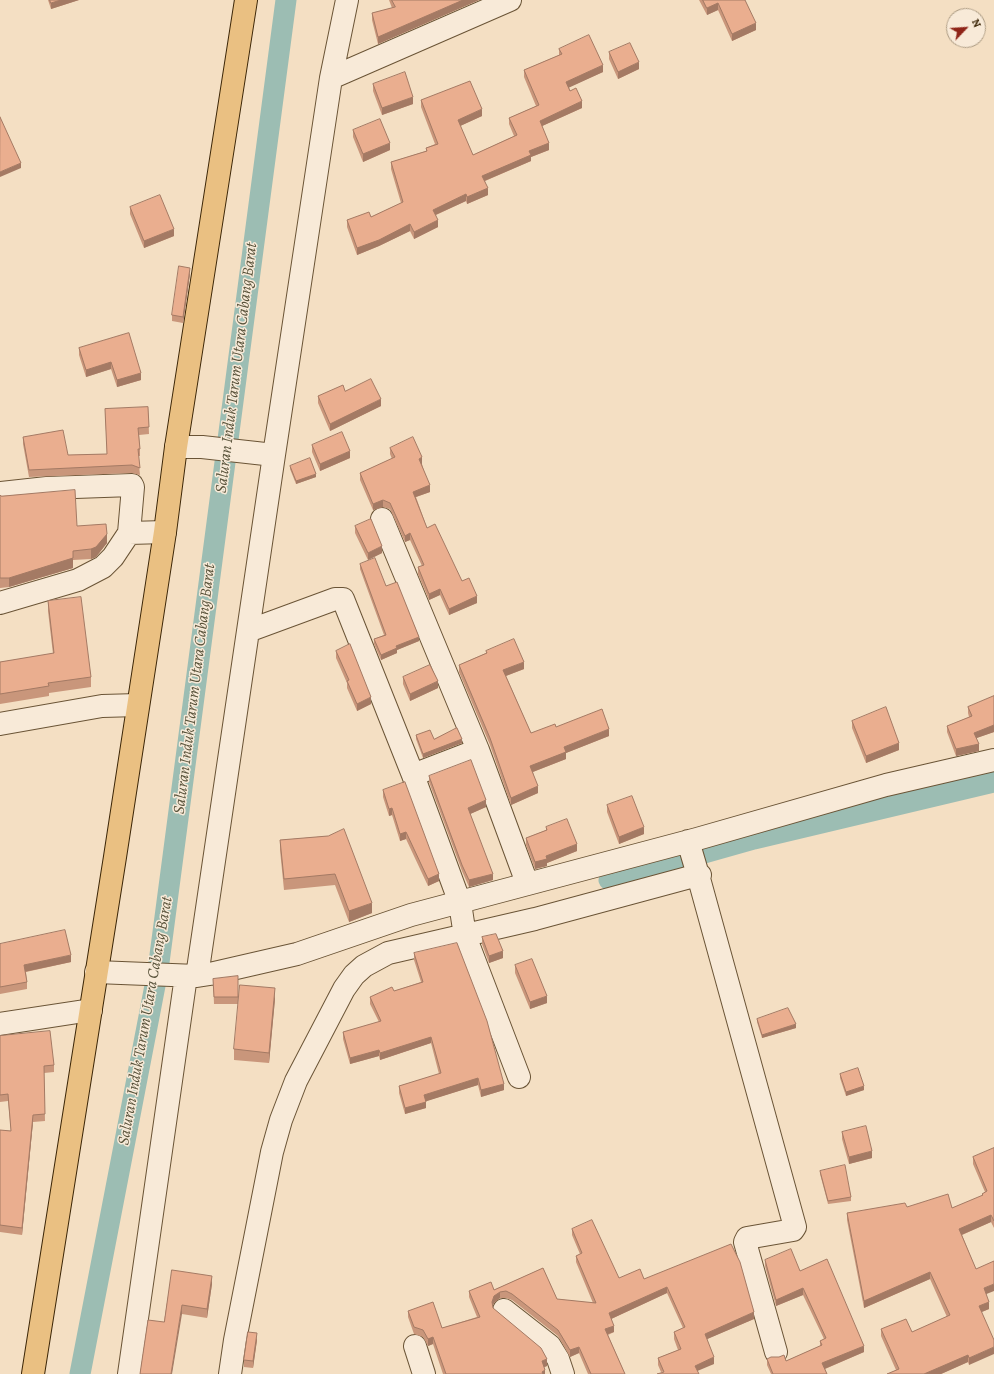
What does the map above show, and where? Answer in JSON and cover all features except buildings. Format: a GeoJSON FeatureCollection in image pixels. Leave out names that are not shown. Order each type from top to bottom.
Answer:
{"type":"FeatureCollection","features":[{"type":"Feature","properties":{"kind":"main road"},"geometry":{"type":"LineString","coordinates":[[33,1374],[91,1010],[107,972],[132,705],[176,447],[246,0]]}},
{"type":"Feature","properties":{"kind":"street"},"geometry":{"type":"LineString","coordinates":[[129,1374],[248,631],[267,454],[331,78],[347,0]]}},
{"type":"Feature","properties":{"kind":"street"},"geometry":{"type":"LineString","coordinates":[[331,78],[510,0]]}},
{"type":"Feature","properties":{"kind":"street"},"geometry":{"type":"LineString","coordinates":[[176,447],[202,447],[267,454]]}},
{"type":"Feature","properties":{"kind":"street"},"geometry":{"type":"LineString","coordinates":[[0,493],[47,488],[132,485],[133,488],[131,532],[108,562],[96,572],[52,589],[0,603]]}},
{"type":"Feature","properties":{"kind":"street"},"geometry":{"type":"LineString","coordinates":[[382,519],[478,750],[527,884]]}},
{"type":"Feature","properties":{"kind":"street"},"geometry":{"type":"LineString","coordinates":[[131,532],[161,532]]}},
{"type":"Feature","properties":{"kind":"street"},"geometry":{"type":"LineString","coordinates":[[248,631],[335,599],[343,599],[413,775],[462,919],[519,1077]]}},
{"type":"Feature","properties":{"kind":"street"},"geometry":{"type":"LineString","coordinates":[[0,724],[102,706],[132,705]]}},
{"type":"Feature","properties":{"kind":"street"},"geometry":{"type":"LineString","coordinates":[[413,775],[478,750]]}},
{"type":"Feature","properties":{"kind":"street"},"geometry":{"type":"LineString","coordinates":[[107,972],[192,976],[210,974],[297,954],[382,939],[462,919],[527,884],[689,843],[886,785],[994,760]]}},
{"type":"Feature","properties":{"kind":"street"},"geometry":{"type":"LineString","coordinates":[[689,843],[795,1227],[793,1230],[747,1238],[745,1242],[776,1352]]}},
{"type":"Feature","properties":{"kind":"street"},"geometry":{"type":"LineString","coordinates":[[230,1374],[235,1340],[272,1152],[281,1120],[296,1081],[344,989],[364,966],[382,939],[411,915],[462,919],[535,919],[698,874]]}},
{"type":"Feature","properties":{"kind":"street"},"geometry":{"type":"LineString","coordinates":[[0,1024],[91,1010]]}},
{"type":"Feature","properties":{"kind":"street"},"geometry":{"type":"LineString","coordinates":[[504,1310],[550,1346],[558,1359],[563,1374]]}},
{"type":"Feature","properties":{"kind":"street"},"geometry":{"type":"LineString","coordinates":[[415,1346],[424,1374]]}},
{"type":"Feature","properties":{"kind":"waterway","name":"Saluran Induk Tarum Utara Cabang Barat"},"geometry":{"type":"LineString","coordinates":[[80,1374],[158,970],[286,0]]}},
{"type":"Feature","properties":{"kind":"waterway"},"geometry":{"type":"LineString","coordinates":[[609,880],[754,839],[994,782]]}}]}
